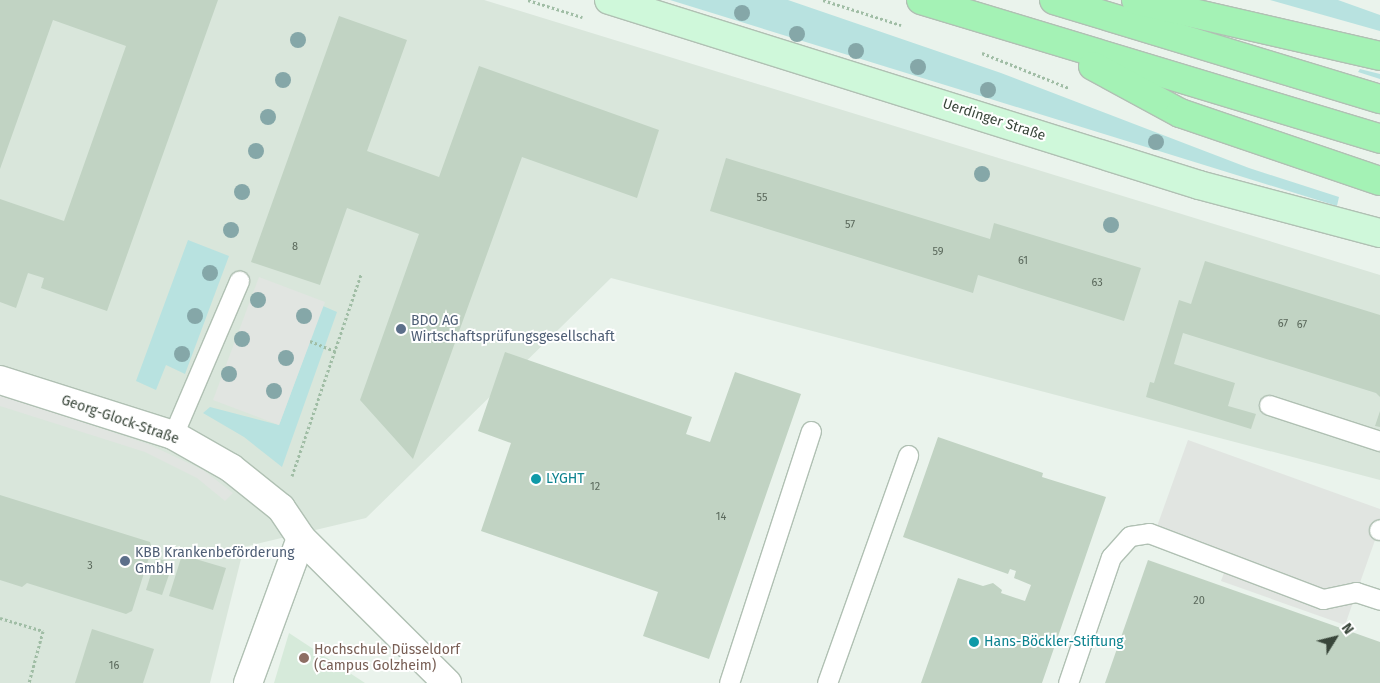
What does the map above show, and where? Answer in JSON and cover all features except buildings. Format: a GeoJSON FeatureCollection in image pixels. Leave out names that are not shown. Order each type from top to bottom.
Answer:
{"type":"FeatureCollection","features":[{"type":"Feature","properties":{"kind":"main road"},"geometry":{"type":"LineString","coordinates":[[921,0],[1380,139]]}},
{"type":"Feature","properties":{"kind":"main road"},"geometry":{"type":"LineString","coordinates":[[1054,0],[1380,99]]}},
{"type":"Feature","properties":{"kind":"main road"},"geometry":{"type":"LineString","coordinates":[[1136,0],[1380,56]]}},
{"type":"Feature","properties":{"kind":"main road"},"geometry":{"type":"LineString","coordinates":[[1042,37],[1180,113],[1380,181]]}},
{"type":"Feature","properties":{"kind":"street","name":"Uerdinger Straße"},"geometry":{"type":"LineString","coordinates":[[609,0],[1199,185],[1380,233]]}},
{"type":"Feature","properties":{"kind":"street","name":"Georg-Glock-Straße"},"geometry":{"type":"LineString","coordinates":[[0,380],[173,435],[231,468],[281,508],[301,538],[447,683]]}},
{"type":"Feature","properties":{"kind":"street"},"geometry":{"type":"LineString","coordinates":[[248,683],[301,538]]}},
{"type":"Feature","properties":{"kind":"lane"},"geometry":{"type":"LineString","coordinates":[[173,435],[239,281]]}},
{"type":"Feature","properties":{"kind":"lane"},"geometry":{"type":"LineString","coordinates":[[1270,405],[1380,441]]}},
{"type":"Feature","properties":{"kind":"lane"},"geometry":{"type":"LineString","coordinates":[[729,683],[811,431]]}},
{"type":"Feature","properties":{"kind":"lane"},"geometry":{"type":"LineString","coordinates":[[827,683],[908,455]]}},
{"type":"Feature","properties":{"kind":"lane"},"geometry":{"type":"LineString","coordinates":[[1068,683],[1111,557],[1130,536],[1149,533],[1323,599],[1356,592],[1380,600]]}},
{"type":"Feature","properties":{"kind":"path"},"geometry":{"type":"LineString","coordinates":[[823,0],[903,26]]}},
{"type":"Feature","properties":{"kind":"path"},"geometry":{"type":"LineString","coordinates":[[974,50],[1071,89]]}},
{"type":"Feature","properties":{"kind":"path"},"geometry":{"type":"LineString","coordinates":[[281,508],[361,275]]}},
{"type":"Feature","properties":{"kind":"path"},"geometry":{"type":"LineString","coordinates":[[310,341],[335,351]]}},
{"type":"Feature","properties":{"kind":"path"},"geometry":{"type":"LineString","coordinates":[[0,618],[43,631],[29,683]]}},
{"type":"Feature","properties":{"kind":"shaded area"},"geometry":{"type":"Polygon","coordinates":[[[0,0],[484,0],[1380,275],[1380,480],[611,278],[366,518],[244,547],[210,683],[0,683],[0,0]]]}},
{"type":"Feature","properties":{"kind":"shaded area"},"geometry":{"type":"Polygon","coordinates":[[[670,0],[788,0],[1001,73],[1249,168],[1339,197],[1337,206],[670,0]]]}},
{"type":"Feature","properties":{"kind":"shaded area"},"geometry":{"type":"Polygon","coordinates":[[[1270,0],[1338,0],[1380,15],[1380,31],[1270,0]]]}},
{"type":"Feature","properties":{"kind":"shaded area"},"geometry":{"type":"Polygon","coordinates":[[[1360,69],[1380,74],[1380,79],[1358,72],[1360,69]]]}},
{"type":"Feature","properties":{"kind":"shaded area"},"geometry":{"type":"Polygon","coordinates":[[[188,240],[229,256],[185,374],[166,365],[156,390],[136,381],[188,240]]]}},
{"type":"Feature","properties":{"kind":"shaded area"},"geometry":{"type":"Polygon","coordinates":[[[259,277],[325,302],[279,425],[213,400],[259,277]]]}},
{"type":"Feature","properties":{"kind":"shaded area"},"geometry":{"type":"Polygon","coordinates":[[[323,306],[337,312],[282,467],[244,437],[203,413],[210,407],[279,425],[323,306]]]}},
{"type":"Feature","properties":{"kind":"shaded area"},"geometry":{"type":"Polygon","coordinates":[[[0,395],[148,444],[203,470],[233,493],[225,501],[197,478],[145,452],[0,406],[0,395]]]}},
{"type":"Feature","properties":{"kind":"shaded area"},"geometry":{"type":"Polygon","coordinates":[[[1188,440],[1380,509],[1380,526],[1345,625],[1221,581],[1229,559],[1155,532],[1188,440]]]}},
{"type":"Feature","properties":{"kind":"shaded area","name":"Hochschule Düsseldorf (Campus Golzheim)"},"geometry":{"type":"Polygon","coordinates":[[[289,633],[365,683],[274,683],[289,633]]]}},
{"type":"Feature","properties":{"kind":"place","name":"BDO AG Wirtschaftsprüfungsgesellschaft"},"geometry":{"type":"Point","coordinates":[401,329]}},
{"type":"Feature","properties":{"kind":"place","name":"LYGHT"},"geometry":{"type":"Point","coordinates":[536,479]}},
{"type":"Feature","properties":{"kind":"place","name":"KBB Krankenbeförderung GmbH"},"geometry":{"type":"Point","coordinates":[125,561]}},
{"type":"Feature","properties":{"kind":"place","name":"Hans-Böckler-Stiftung"},"geometry":{"type":"Point","coordinates":[974,642]}},
{"type":"Feature","properties":{"kind":"place","name":"Hochschule Düsseldorf (Campus Golzheim)"},"geometry":{"type":"Point","coordinates":[304,658]}}]}
